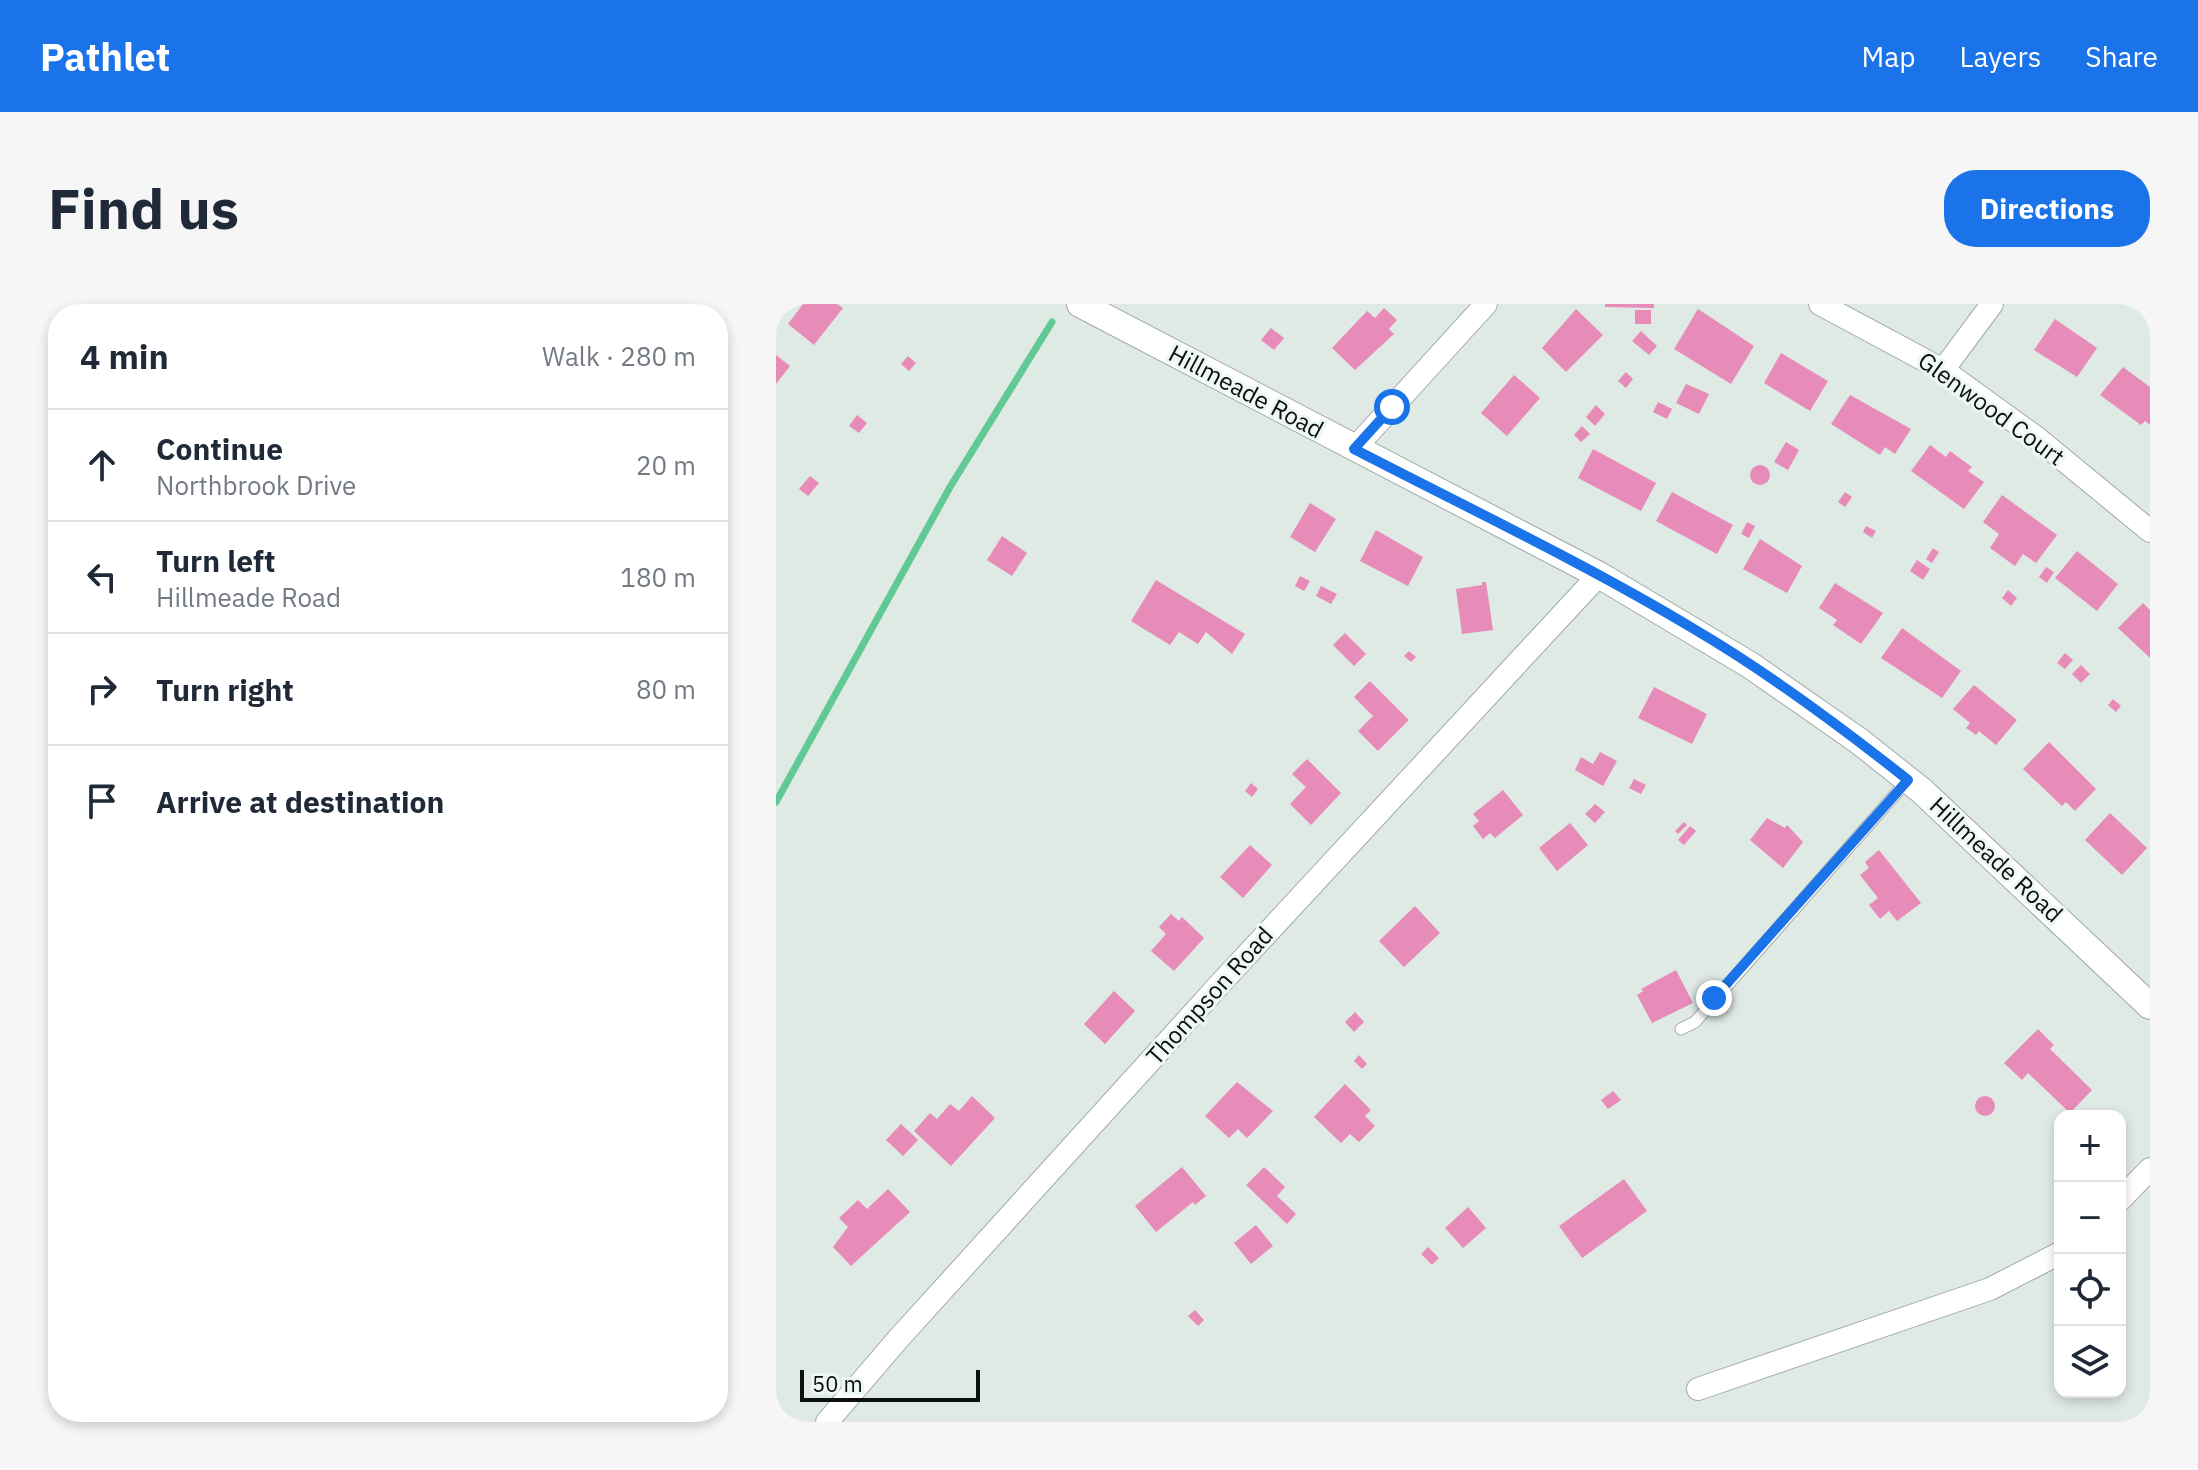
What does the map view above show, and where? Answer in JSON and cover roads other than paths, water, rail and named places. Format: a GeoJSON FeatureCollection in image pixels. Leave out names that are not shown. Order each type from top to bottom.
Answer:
{"type":"FeatureCollection","features":[{"type":"Feature","properties":{"kind":"street","name":"Hillmeade Road"},"geometry":{"type":"LineString","coordinates":[[1080,304],[1599,575],[1750,665],[1908,780],[1987,849],[2150,1006]]}},
{"type":"Feature","properties":{"kind":"street"},"geometry":{"type":"LineString","coordinates":[[1354,449],[1486,304]]}},
{"type":"Feature","properties":{"kind":"street","name":"Glenwood Court"},"geometry":{"type":"LineString","coordinates":[[1820,304],[1943,370],[2037,438],[2150,531]]}},
{"type":"Feature","properties":{"kind":"street"},"geometry":{"type":"LineString","coordinates":[[1943,370],[1992,304]]}},
{"type":"Feature","properties":{"kind":"street","name":"Thompson Road"},"geometry":{"type":"LineString","coordinates":[[827,1422],[1220,984],[1599,575]]}},
{"type":"Feature","properties":{"kind":"street"},"geometry":{"type":"LineString","coordinates":[[2126,1194],[2150,1169]]}},
{"type":"Feature","properties":{"kind":"street"},"geometry":{"type":"LineString","coordinates":[[1698,1389],[1990,1289],[2058,1254]]}},
{"type":"Feature","properties":{"kind":"lane"},"geometry":{"type":"LineString","coordinates":[[1681,1029],[1695,1022],[1908,780]]}},
{"type":"Feature","properties":{"kind":"waterway"},"geometry":{"type":"LineString","coordinates":[[776,802],[950,487],[1052,322]]}}]}
